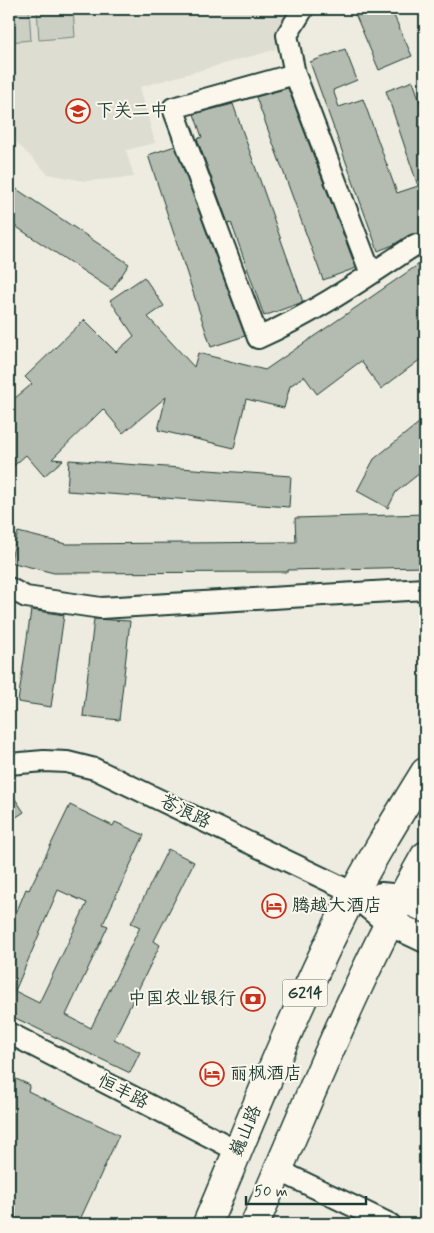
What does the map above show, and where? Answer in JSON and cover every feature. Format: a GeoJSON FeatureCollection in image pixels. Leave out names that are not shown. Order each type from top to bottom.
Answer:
{"type":"FeatureCollection","features":[{"type":"Feature","properties":{"kind":"highway","name":"巍山路"},"geometry":{"type":"LineString","coordinates":[[206,1224],[298,1008],[354,893],[425,772]]}},
{"type":"Feature","properties":{"kind":"highway","name":"G214"},"geometry":{"type":"LineString","coordinates":[[255,1224],[343,1017],[405,910],[425,856]]}},
{"type":"Feature","properties":{"kind":"main road"},"geometry":{"type":"LineString","coordinates":[[354,893],[405,910],[425,939]]}},
{"type":"Feature","properties":{"kind":"street"},"geometry":{"type":"LineString","coordinates":[[303,9],[287,35],[295,74],[371,274]]}},
{"type":"Feature","properties":{"kind":"street"},"geometry":{"type":"LineString","coordinates":[[295,74],[173,108],[258,338],[278,330],[416,245]]}},
{"type":"Feature","properties":{"kind":"street"},"geometry":{"type":"LineString","coordinates":[[9,588],[26,597],[101,608],[425,589]]}},
{"type":"Feature","properties":{"kind":"street","name":"苍浪路"},"geometry":{"type":"LineString","coordinates":[[9,764],[44,761],[67,762],[95,768],[354,893]]}},
{"type":"Feature","properties":{"kind":"street","name":"恒丰路"},"geometry":{"type":"LineString","coordinates":[[9,1033],[238,1151]]}},
{"type":"Feature","properties":{"kind":"street"},"geometry":{"type":"LineString","coordinates":[[278,1170],[390,1224]]}},
{"type":"Feature","properties":{"kind":"shaded area","name":"下关二中"},"geometry":{"type":"Polygon","coordinates":[[[9,9],[296,9],[274,50],[140,87],[155,143],[126,150],[134,177],[85,181],[48,174],[9,135],[9,9]]]}},
{"type":"Feature","properties":{"kind":"shaded area"},"geometry":{"type":"Polygon","coordinates":[[[9,9],[29,9],[31,40],[9,42],[9,9]]]}},
{"type":"Feature","properties":{"kind":"shaded area"},"geometry":{"type":"Polygon","coordinates":[[[37,9],[73,9],[75,37],[39,40],[37,9]]]}},
{"type":"Feature","properties":{"kind":"building"},"geometry":{"type":"Polygon","coordinates":[[[353,9],[391,9],[412,56],[379,70],[353,9]]]}},
{"type":"Feature","properties":{"kind":"building"},"geometry":{"type":"Polygon","coordinates":[[[345,49],[357,80],[333,90],[339,107],[363,99],[397,193],[418,186],[386,91],[413,81],[425,117],[425,234],[409,235],[393,245],[378,251],[310,62],[345,49]]]}},
{"type":"Feature","properties":{"kind":"building"},"geometry":{"type":"Polygon","coordinates":[[[288,88],[356,268],[323,280],[256,97],[288,88]]]}},
{"type":"Feature","properties":{"kind":"building"},"geometry":{"type":"Polygon","coordinates":[[[233,104],[303,302],[264,316],[231,222],[228,223],[197,139],[202,137],[194,114],[233,104]]]}},
{"type":"Feature","properties":{"kind":"building"},"geometry":{"type":"Polygon","coordinates":[[[175,146],[245,336],[211,347],[148,155],[175,146]]]}},
{"type":"Feature","properties":{"kind":"building"},"geometry":{"type":"Polygon","coordinates":[[[9,184],[129,264],[112,290],[9,222],[9,184]]]}},
{"type":"Feature","properties":{"kind":"building"},"geometry":{"type":"Polygon","coordinates":[[[425,260],[425,356],[381,389],[361,361],[317,394],[304,376],[290,386],[284,408],[246,399],[234,448],[158,430],[166,397],[123,433],[103,409],[52,459],[63,460],[44,476],[26,455],[9,470],[9,403],[32,384],[25,377],[84,320],[116,352],[134,336],[110,300],[144,277],[164,306],[148,317],[194,367],[198,353],[265,370],[425,260]]]}},
{"type":"Feature","properties":{"kind":"building"},"geometry":{"type":"Polygon","coordinates":[[[425,418],[425,469],[396,492],[388,508],[357,491],[374,459],[425,418]]]}},
{"type":"Feature","properties":{"kind":"building"},"geometry":{"type":"Polygon","coordinates":[[[69,460],[291,476],[289,507],[67,491],[69,460]]]}},
{"type":"Feature","properties":{"kind":"building"},"geometry":{"type":"Polygon","coordinates":[[[425,514],[425,567],[288,570],[288,572],[54,573],[10,562],[18,532],[66,544],[296,542],[295,518],[425,514]]]}},
{"type":"Feature","properties":{"kind":"building"},"geometry":{"type":"Polygon","coordinates":[[[31,610],[64,615],[51,707],[18,702],[31,610]]]}},
{"type":"Feature","properties":{"kind":"building"},"geometry":{"type":"Polygon","coordinates":[[[94,619],[130,621],[119,720],[83,716],[94,619]]]}},
{"type":"Feature","properties":{"kind":"building"},"geometry":{"type":"Polygon","coordinates":[[[9,790],[24,812],[9,822],[9,790]]]}},
{"type":"Feature","properties":{"kind":"building"},"geometry":{"type":"Polygon","coordinates":[[[70,805],[113,826],[115,822],[144,835],[103,924],[108,926],[66,1015],[91,1028],[140,927],[131,923],[168,849],[194,862],[154,941],[160,945],[114,1039],[140,1052],[130,1073],[9,1015],[9,930],[26,889],[29,890],[70,805]],[[58,890],[15,991],[39,1003],[87,903],[58,890]]]}},
{"type":"Feature","properties":{"kind":"building"},"geometry":{"type":"Polygon","coordinates":[[[9,1076],[30,1085],[28,1091],[119,1135],[78,1224],[9,1224],[9,1076]]]}},
{"type":"Feature","properties":{"kind":"place","name":"下关二中"},"geometry":{"type":"Point","coordinates":[78,111]}},
{"type":"Feature","properties":{"kind":"place","name":"腾越大酒店"},"geometry":{"type":"Point","coordinates":[274,906]}},
{"type":"Feature","properties":{"kind":"place","name":"中国农业银行"},"geometry":{"type":"Point","coordinates":[253,999]}},
{"type":"Feature","properties":{"kind":"place","name":"丽枫酒店"},"geometry":{"type":"Point","coordinates":[212,1074]}}]}
